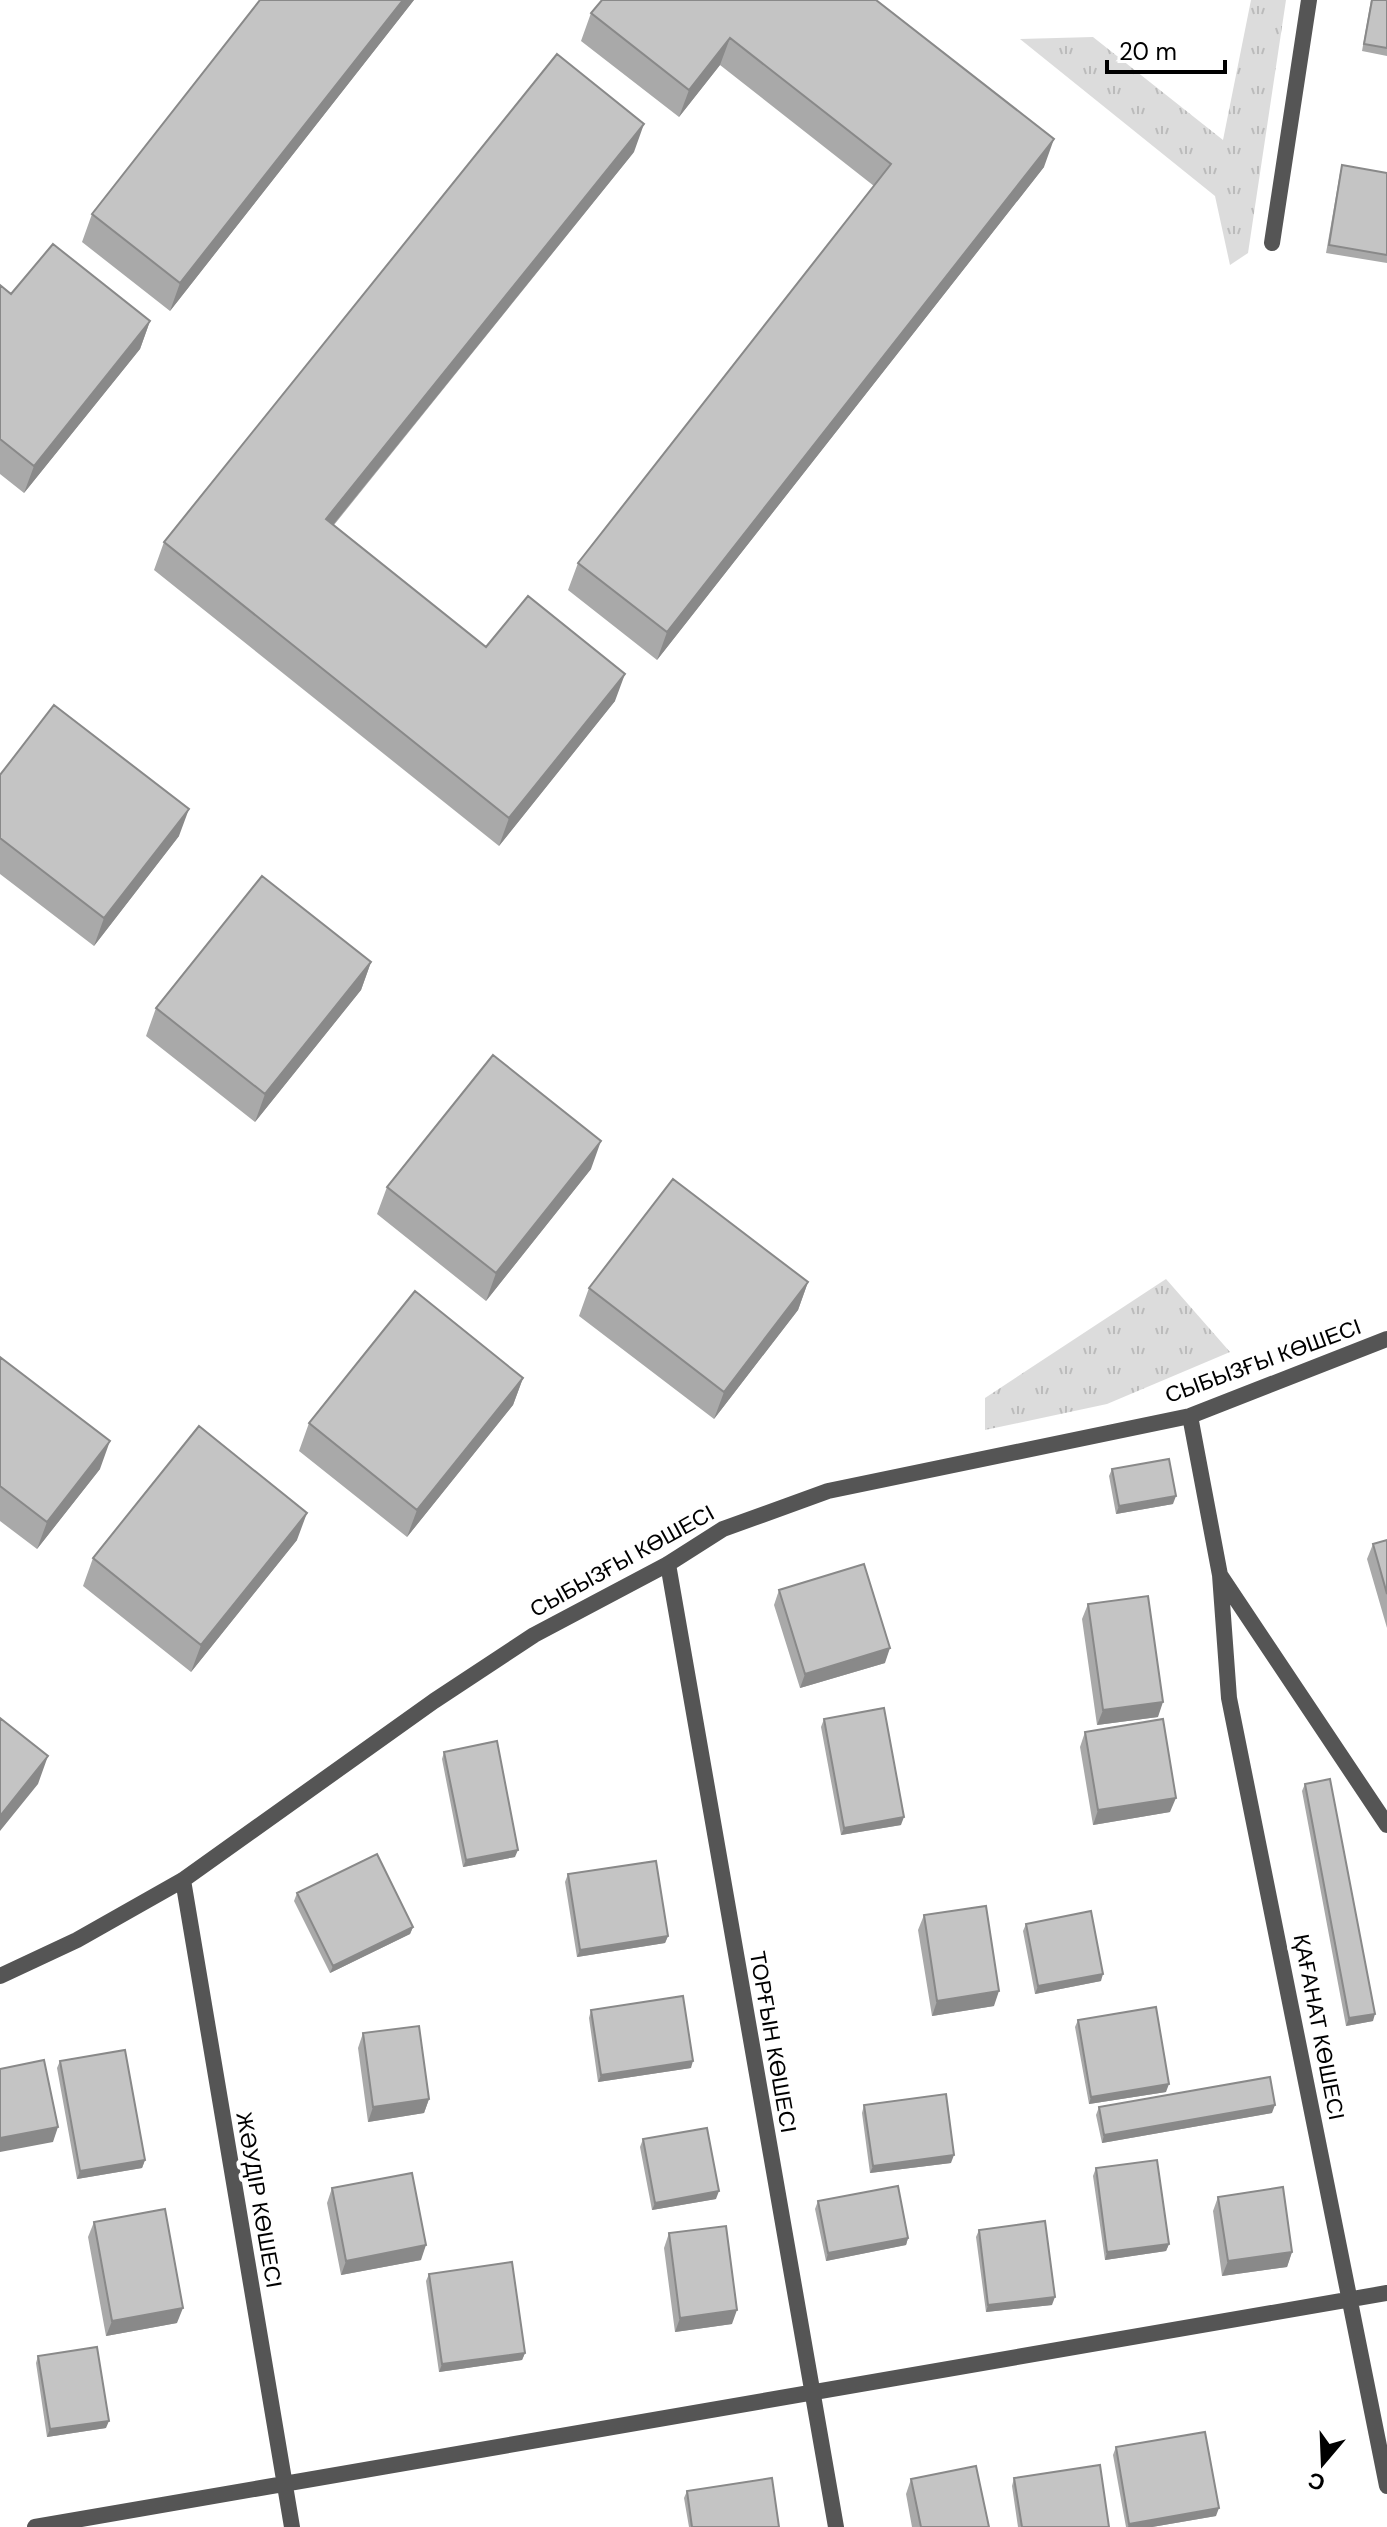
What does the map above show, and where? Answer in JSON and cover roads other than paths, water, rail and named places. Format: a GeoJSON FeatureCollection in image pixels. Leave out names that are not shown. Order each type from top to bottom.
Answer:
{"type":"FeatureCollection","features":[{"type":"Feature","properties":{"kind":"street"},"geometry":{"type":"LineString","coordinates":[[1272,243],[1309,0]]}},
{"type":"Feature","properties":{"kind":"street","name":"СЫБЫЗҒЫ КӨШЕСІ"},"geometry":{"type":"LineString","coordinates":[[0,1976],[77,1940],[183,1880],[434,1701],[534,1635],[668,1564],[723,1529],[828,1491],[1190,1416],[1387,1339]]}},
{"type":"Feature","properties":{"kind":"street","name":"ҚАҒАНАТ КӨШЕСІ"},"geometry":{"type":"LineString","coordinates":[[1190,1416],[1220,1575],[1229,1698],[1387,2486]]}},
{"type":"Feature","properties":{"kind":"street","name":"ТОРҒЫН КӨШЕСІ"},"geometry":{"type":"LineString","coordinates":[[668,1564],[836,2527]]}},
{"type":"Feature","properties":{"kind":"street"},"geometry":{"type":"LineString","coordinates":[[1220,1575],[1387,1825]]}},
{"type":"Feature","properties":{"kind":"street","name":"ЖӘУДІР КӨШЕСІ"},"geometry":{"type":"LineString","coordinates":[[183,1880],[292,2527]]}},
{"type":"Feature","properties":{"kind":"street"},"geometry":{"type":"LineString","coordinates":[[35,2527],[284,2481],[1387,2293]]}}]}
